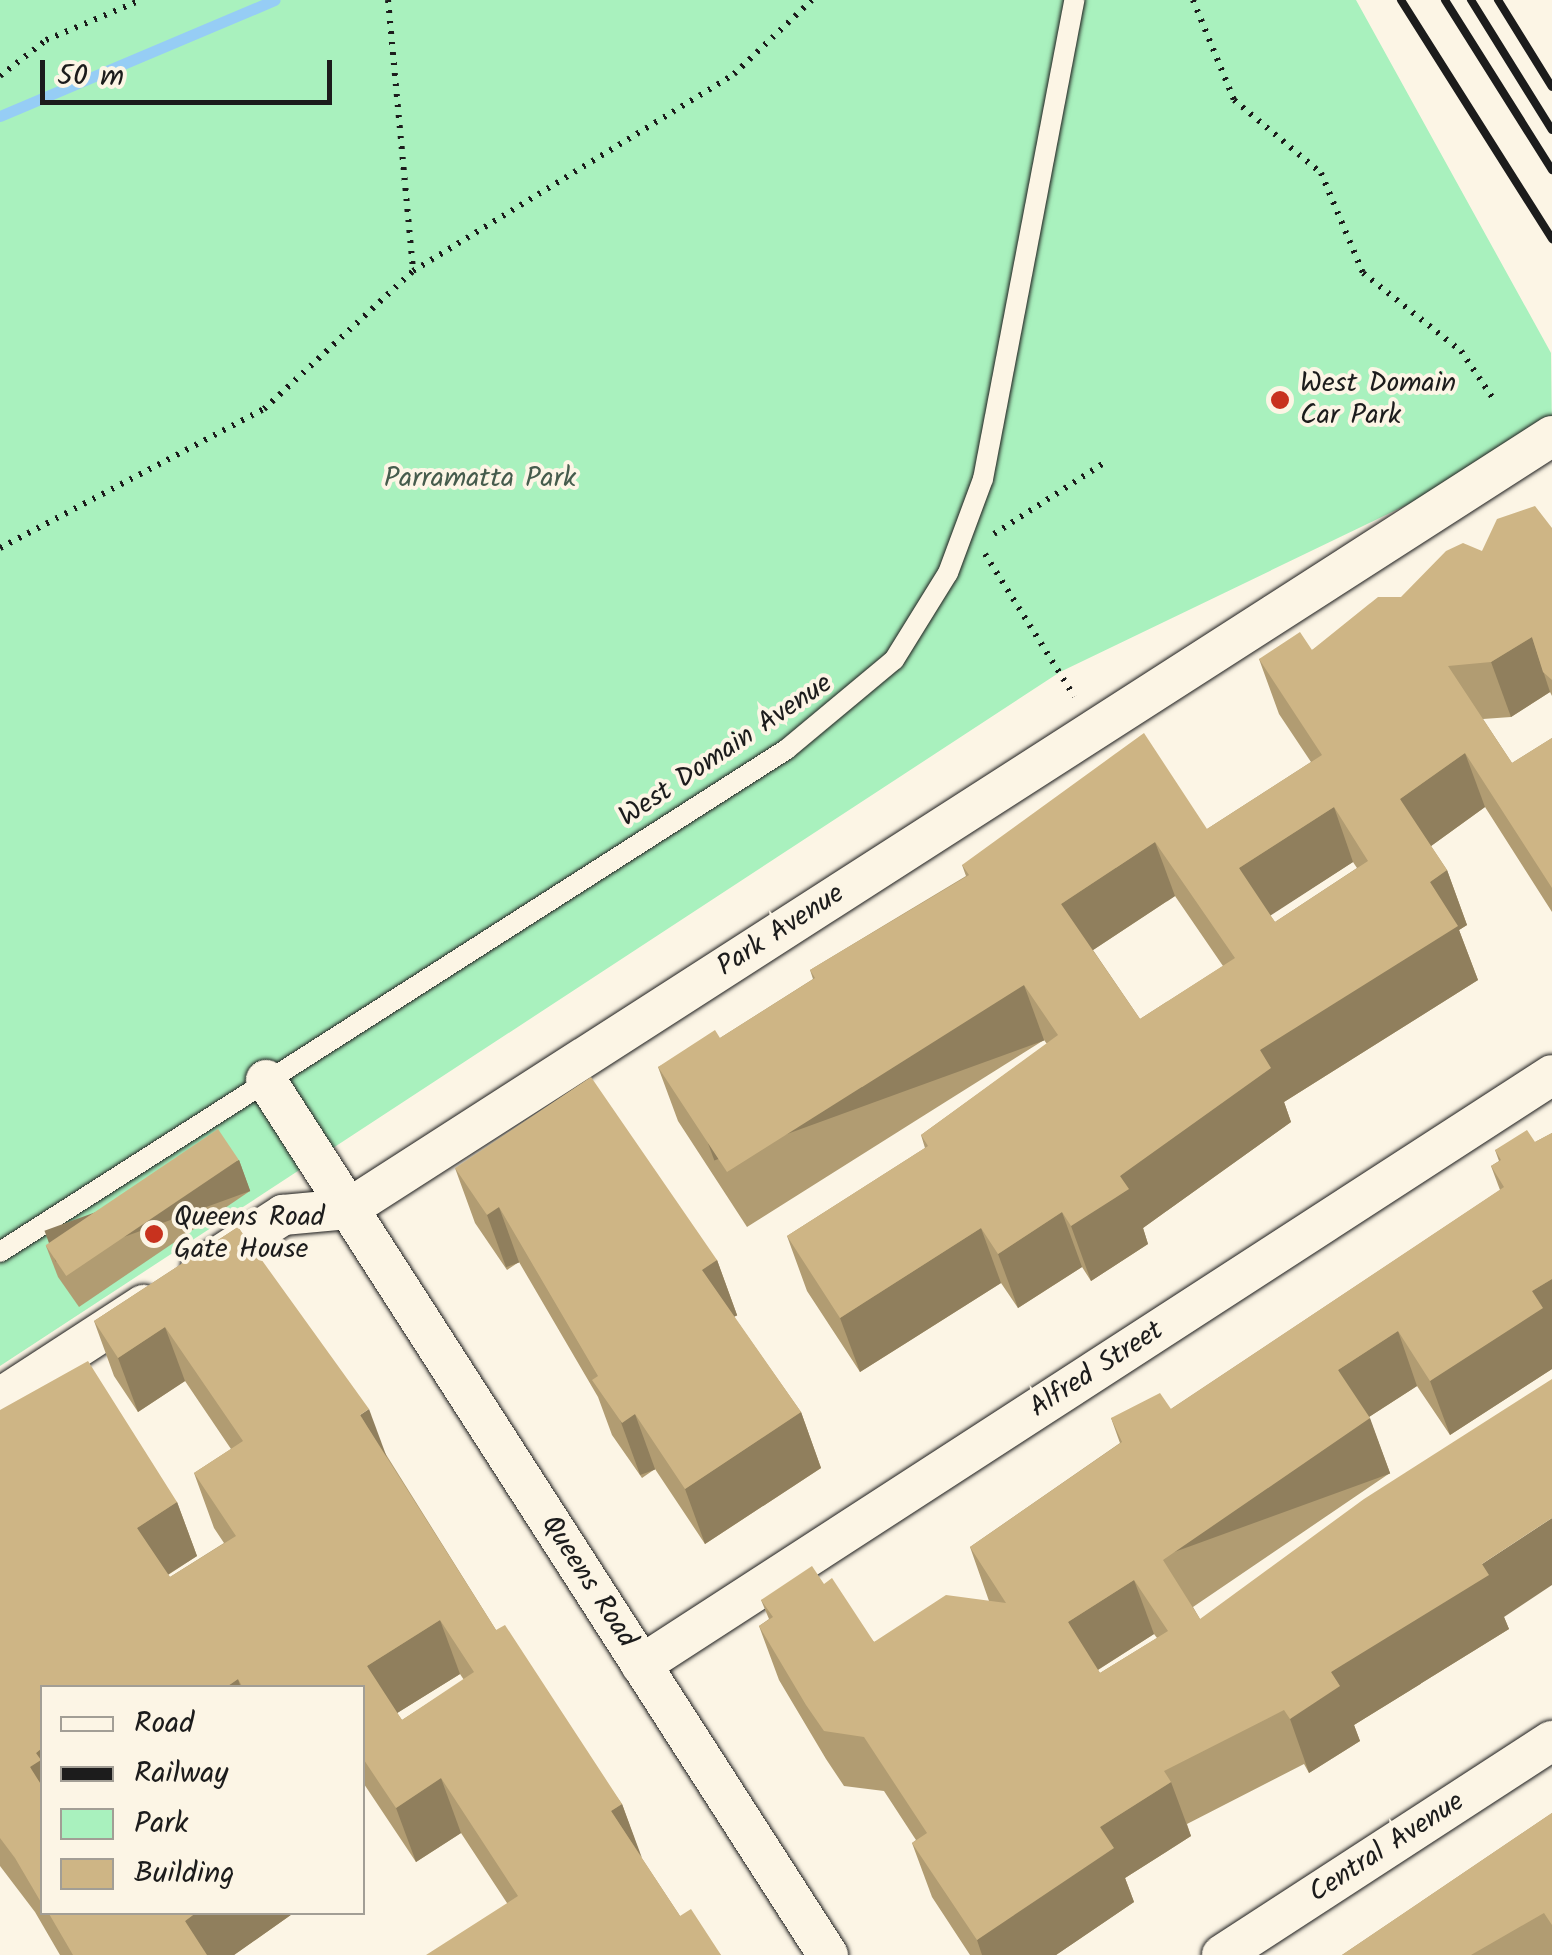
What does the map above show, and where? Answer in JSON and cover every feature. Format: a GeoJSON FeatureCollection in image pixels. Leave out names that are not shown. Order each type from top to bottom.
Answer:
{"type":"FeatureCollection","features":[{"type":"Feature","properties":{"kind":"street","name":"Park Avenue"},"geometry":{"type":"LineString","coordinates":[[0,1398],[283,1214],[348,1209],[1552,436]]}},
{"type":"Feature","properties":{"kind":"street","name":"Alfred Street"},"geometry":{"type":"LineString","coordinates":[[642,1665],[1552,1075]]}},
{"type":"Feature","properties":{"kind":"street","name":"Queens Road"},"geometry":{"type":"LineString","coordinates":[[266,1080],[828,1955]]}},
{"type":"Feature","properties":{"kind":"street","name":"Central Avenue"},"geometry":{"type":"LineString","coordinates":[[1222,1955],[1552,1741]]}},
{"type":"Feature","properties":{"kind":"lane","name":"West Domain Avenue"},"geometry":{"type":"LineString","coordinates":[[0,1252],[833,716],[913,634],[969,527],[1012,351],[1074,0]]}},
{"type":"Feature","properties":{"kind":"path"},"geometry":{"type":"LineString","coordinates":[[0,76],[46,40],[141,0]]}},
{"type":"Feature","properties":{"kind":"path"},"geometry":{"type":"LineString","coordinates":[[388,0],[413,271]]}},
{"type":"Feature","properties":{"kind":"path"},"geometry":{"type":"LineString","coordinates":[[0,548],[264,409],[413,271],[734,74],[812,0]]}},
{"type":"Feature","properties":{"kind":"path"},"geometry":{"type":"LineString","coordinates":[[1193,0],[1234,100],[1321,173],[1363,273],[1461,351],[1494,400]]}},
{"type":"Feature","properties":{"kind":"path"},"geometry":{"type":"LineString","coordinates":[[969,527],[997,534],[1102,464]]}},
{"type":"Feature","properties":{"kind":"path"},"geometry":{"type":"LineString","coordinates":[[969,527],[1096,730]]}},
{"type":"Feature","properties":{"kind":"green space","name":"Parramatta Park"},"geometry":{"type":"Polygon","coordinates":[[[0,0],[1356,0],[1551,353],[1552,435],[1060,672],[0,1366],[0,0]]]}},
{"type":"Feature","properties":{"kind":"building"},"geometry":{"type":"Polygon","coordinates":[[[1535,506],[1552,528],[1552,680],[1543,672],[1532,637],[1491,662],[1448,666],[1512,763],[1552,738],[1552,888],[1465,753],[1400,799],[1447,870],[1430,882],[1458,926],[1260,1050],[1271,1068],[1120,1176],[1129,1189],[1071,1226],[1062,1212],[998,1254],[981,1228],[840,1318],[787,1236],[928,1146],[921,1135],[1058,1035],[1024,985],[727,1172],[658,1067],[715,1030],[720,1038],[815,978],[810,970],[969,875],[962,865],[1144,733],[1207,829],[1322,755],[1259,659],[1300,632],[1312,650],[1378,597],[1401,597],[1446,551],[1463,543],[1482,551],[1497,519],[1535,506]],[[1334,807],[1239,868],[1275,922],[1368,861],[1334,807]],[[1155,842],[1061,904],[1140,1019],[1235,958],[1155,842]]]}},
{"type":"Feature","properties":{"kind":"building"},"geometry":{"type":"Polygon","coordinates":[[[591,1077],[717,1260],[702,1270],[801,1412],[685,1489],[635,1414],[622,1423],[592,1380],[598,1376],[499,1207],[487,1215],[455,1168],[591,1077]]]}},
{"type":"Feature","properties":{"kind":"building"},"geometry":{"type":"Polygon","coordinates":[[[218,1129],[239,1160],[66,1276],[46,1245],[218,1129]]]}},
{"type":"Feature","properties":{"kind":"building"},"geometry":{"type":"Polygon","coordinates":[[[1527,1130],[1535,1142],[1552,1133],[1552,1279],[1532,1291],[1543,1308],[1430,1381],[1398,1331],[1338,1370],[1370,1418],[1163,1560],[1200,1619],[1364,1499],[1552,1379],[1552,1518],[1482,1564],[1489,1575],[1331,1672],[1340,1686],[1290,1719],[1284,1710],[1164,1771],[1171,1782],[1100,1827],[1114,1848],[977,1940],[912,1843],[927,1833],[864,1737],[824,1731],[806,1705],[759,1626],[773,1617],[761,1600],[812,1566],[824,1584],[832,1578],[874,1642],[946,1595],[1006,1603],[970,1547],[1122,1442],[1111,1418],[1160,1393],[1171,1409],[1504,1187],[1491,1166],[1501,1160],[1495,1150],[1527,1130]],[[1134,1580],[1068,1622],[1100,1673],[1168,1631],[1134,1580]]]}},
{"type":"Feature","properties":{"kind":"building"},"geometry":{"type":"Polygon","coordinates":[[[238,1227],[369,1409],[360,1415],[496,1630],[505,1625],[622,1804],[611,1811],[680,1916],[691,1909],[721,1955],[426,1955],[518,1896],[441,1778],[396,1808],[365,1762],[365,1685],[241,1685],[238,1679],[229,1685],[40,1685],[40,1750],[36,1753],[40,1761],[30,1767],[40,1783],[40,1901],[0,1838],[0,1410],[88,1361],[177,1502],[137,1528],[170,1577],[236,1536],[194,1473],[243,1441],[165,1327],[118,1358],[94,1321],[238,1227]],[[440,1620],[367,1666],[402,1720],[474,1672],[440,1620]]]}},
{"type":"Feature","properties":{"kind":"building"},"geometry":{"type":"Polygon","coordinates":[[[1552,1813],[1552,1925],[1544,1913],[1471,1955],[1342,1955],[1552,1813]]]}},
{"type":"Feature","properties":{"kind":"building"},"geometry":{"type":"Polygon","coordinates":[[[50,1915],[193,1915],[185,1921],[207,1955],[73,1955],[50,1915]]]}},
{"type":"Feature","properties":{"kind":"waterway"},"geometry":{"type":"LineString","coordinates":[[0,116],[274,0]]}},
{"type":"Feature","properties":{"kind":"railway"},"geometry":{"type":"LineString","coordinates":[[1401,0],[1552,239]]}},
{"type":"Feature","properties":{"kind":"railway"},"geometry":{"type":"LineString","coordinates":[[1445,0],[1552,170]]}},
{"type":"Feature","properties":{"kind":"railway"},"geometry":{"type":"LineString","coordinates":[[1471,0],[1552,130]]}},
{"type":"Feature","properties":{"kind":"railway"},"geometry":{"type":"LineString","coordinates":[[1498,0],[1552,87]]}},
{"type":"Feature","properties":{"kind":"place","name":"West Domain Car Park"},"geometry":{"type":"Point","coordinates":[1280,400]}},
{"type":"Feature","properties":{"kind":"place","name":"Queens Road Gate House"},"geometry":{"type":"Point","coordinates":[154,1234]}}]}
